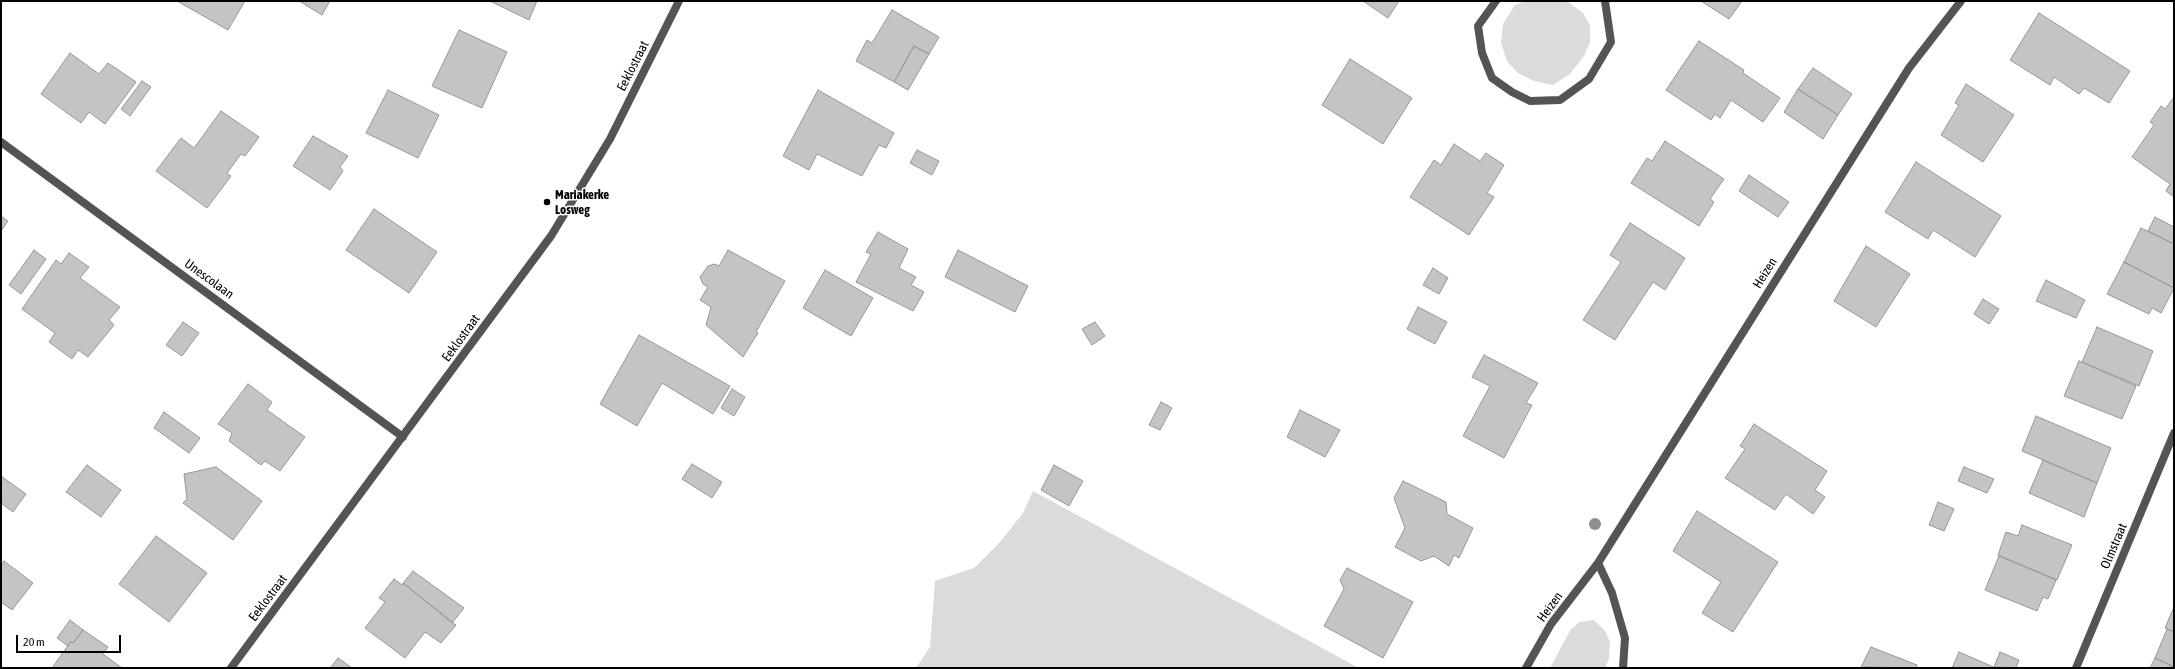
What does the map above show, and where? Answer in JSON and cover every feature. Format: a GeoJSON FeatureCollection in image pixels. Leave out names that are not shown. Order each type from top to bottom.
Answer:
{"type":"FeatureCollection","features":[{"type":"Feature","properties":{"kind":"street","name":"Eeklostraat"},"geometry":{"type":"LineString","coordinates":[[231,668],[551,236],[610,139],[679,1]]}},
{"type":"Feature","properties":{"kind":"street"},"geometry":{"type":"LineString","coordinates":[[1496,1],[1478,26],[1482,53],[1492,78],[1512,92],[1530,101],[1560,100],[1589,79],[1611,42],[1605,1]]}},
{"type":"Feature","properties":{"kind":"street","name":"Heizen"},"geometry":{"type":"LineString","coordinates":[[1526,668],[1552,624],[1598,564],[1909,68],[1960,1]]}},
{"type":"Feature","properties":{"kind":"street","name":"Unescolaan"},"geometry":{"type":"LineString","coordinates":[[1,142],[403,437]]}},
{"type":"Feature","properties":{"kind":"street","name":"Olmstraat"},"geometry":{"type":"LineString","coordinates":[[2076,668],[2174,433]]}},
{"type":"Feature","properties":{"kind":"street"},"geometry":{"type":"LineString","coordinates":[[1598,564],[1612,593],[1625,638],[1623,668]]}},
{"type":"Feature","properties":{"kind":"shaded area"},"geometry":{"type":"Polygon","coordinates":[[[1525,1],[1567,1],[1583,13],[1590,25],[1590,42],[1584,56],[1570,74],[1553,85],[1534,81],[1518,73],[1507,61],[1501,43],[1503,24],[1515,5],[1525,1]]]}},
{"type":"Feature","properties":{"kind":"shaded area"},"geometry":{"type":"Polygon","coordinates":[[[1033,491],[1359,668],[916,668],[930,647],[935,581],[974,568],[1000,542],[1023,513],[1033,491]]]}},
{"type":"Feature","properties":{"kind":"shaded area"},"geometry":{"type":"Polygon","coordinates":[[[1594,620],[1605,631],[1610,642],[1609,659],[1605,668],[1550,668],[1571,629],[1580,622],[1594,620]]]}},
{"type":"Feature","properties":{"kind":"building"},"geometry":{"type":"Polygon","coordinates":[[[177,1],[245,1],[228,30],[177,1]]]}},
{"type":"Feature","properties":{"kind":"building"},"geometry":{"type":"Polygon","coordinates":[[[299,1],[330,1],[322,15],[299,1]]]}},
{"type":"Feature","properties":{"kind":"building"},"geometry":{"type":"Polygon","coordinates":[[[490,1],[537,1],[529,20],[490,1]]]}},
{"type":"Feature","properties":{"kind":"building"},"geometry":{"type":"Polygon","coordinates":[[[1363,1],[1399,1],[1388,18],[1363,1]]]}},
{"type":"Feature","properties":{"kind":"building"},"geometry":{"type":"Polygon","coordinates":[[[1701,1],[1742,1],[1729,19],[1701,1]]]}},
{"type":"Feature","properties":{"kind":"building"},"geometry":{"type":"Polygon","coordinates":[[[892,10],[939,37],[929,54],[914,46],[894,82],[856,61],[867,40],[872,43],[892,10]]]}},
{"type":"Feature","properties":{"kind":"building"},"geometry":{"type":"Polygon","coordinates":[[[2039,13],[2130,71],[2109,103],[2084,88],[2079,94],[2054,77],[2050,85],[2010,60],[2039,13]]]}},
{"type":"Feature","properties":{"kind":"building"},"geometry":{"type":"Polygon","coordinates":[[[459,30],[507,52],[482,108],[432,86],[459,30]]]}},
{"type":"Feature","properties":{"kind":"building"},"geometry":{"type":"Polygon","coordinates":[[[1699,41],[1744,70],[1743,73],[1780,98],[1763,122],[1731,100],[1720,118],[1715,114],[1711,120],[1666,90],[1699,41]]]}},
{"type":"Feature","properties":{"kind":"building"},"geometry":{"type":"Polygon","coordinates":[[[914,46],[929,54],[908,90],[894,82],[914,46]]]}},
{"type":"Feature","properties":{"kind":"building"},"geometry":{"type":"Polygon","coordinates":[[[70,53],[99,74],[108,63],[136,82],[105,124],[89,112],[81,123],[41,94],[70,53]]]}},
{"type":"Feature","properties":{"kind":"building"},"geometry":{"type":"Polygon","coordinates":[[[1350,59],[1412,98],[1383,144],[1322,105],[1350,59]]]}},
{"type":"Feature","properties":{"kind":"building"},"geometry":{"type":"Polygon","coordinates":[[[1813,68],[1852,94],[1838,115],[1798,89],[1813,68]]]}},
{"type":"Feature","properties":{"kind":"building"},"geometry":{"type":"Polygon","coordinates":[[[142,81],[151,87],[130,116],[121,109],[142,81]]]}},
{"type":"Feature","properties":{"kind":"building"},"geometry":{"type":"Polygon","coordinates":[[[1966,84],[2014,115],[1983,162],[1941,135],[1959,105],[1955,103],[1966,84]]]}},
{"type":"Feature","properties":{"kind":"building"},"geometry":{"type":"Polygon","coordinates":[[[1798,89],[1838,115],[1823,139],[1784,112],[1798,89]]]}},
{"type":"Feature","properties":{"kind":"building"},"geometry":{"type":"Polygon","coordinates":[[[388,90],[439,115],[418,158],[366,133],[388,90]]]}},
{"type":"Feature","properties":{"kind":"building"},"geometry":{"type":"Polygon","coordinates":[[[818,90],[894,133],[886,148],[879,145],[862,176],[817,154],[809,170],[783,156],[818,90]]]}},
{"type":"Feature","properties":{"kind":"building"},"geometry":{"type":"Polygon","coordinates":[[[2174,97],[2174,197],[2166,191],[2170,184],[2132,157],[2154,125],[2150,122],[2161,106],[2165,109],[2174,97]]]}},
{"type":"Feature","properties":{"kind":"building"},"geometry":{"type":"Polygon","coordinates":[[[221,111],[259,137],[245,156],[241,154],[227,173],[231,176],[207,208],[156,171],[181,138],[194,148],[221,111]]]}},
{"type":"Feature","properties":{"kind":"building"},"geometry":{"type":"Polygon","coordinates":[[[313,136],[348,156],[340,167],[343,171],[330,190],[293,166],[313,136]]]}},
{"type":"Feature","properties":{"kind":"building"},"geometry":{"type":"Polygon","coordinates":[[[1665,141],[1724,179],[1710,199],[1714,202],[1699,226],[1631,183],[1647,158],[1652,161],[1665,141]]]}},
{"type":"Feature","properties":{"kind":"building"},"geometry":{"type":"Polygon","coordinates":[[[1454,144],[1480,161],[1486,153],[1504,165],[1487,193],[1494,197],[1469,235],[1410,197],[1434,160],[1441,165],[1454,144]]]}},
{"type":"Feature","properties":{"kind":"building"},"geometry":{"type":"Polygon","coordinates":[[[917,150],[939,161],[932,175],[910,163],[917,150]]]}},
{"type":"Feature","properties":{"kind":"building"},"geometry":{"type":"Polygon","coordinates":[[[1916,162],[2001,216],[1975,257],[1933,230],[1928,239],[1885,212],[1916,162]]]}},
{"type":"Feature","properties":{"kind":"building"},"geometry":{"type":"Polygon","coordinates":[[[1749,175],[1789,202],[1778,217],[1739,191],[1749,175]]]}},
{"type":"Feature","properties":{"kind":"building"},"geometry":{"type":"Polygon","coordinates":[[[374,209],[437,252],[409,293],[346,250],[374,209]]]}},
{"type":"Feature","properties":{"kind":"building"},"geometry":{"type":"Polygon","coordinates":[[[1,216],[8,221],[1,231],[1,216]]]}},
{"type":"Feature","properties":{"kind":"building"},"geometry":{"type":"Polygon","coordinates":[[[2155,217],[2174,227],[2174,244],[2148,231],[2155,217]]]}},
{"type":"Feature","properties":{"kind":"building"},"geometry":{"type":"Polygon","coordinates":[[[1630,223],[1685,258],[1665,290],[1653,282],[1615,340],[1583,320],[1621,262],[1610,255],[1630,223]]]}},
{"type":"Feature","properties":{"kind":"building"},"geometry":{"type":"Polygon","coordinates":[[[2141,228],[2174,244],[2174,288],[2124,262],[2141,228]]]}},
{"type":"Feature","properties":{"kind":"building"},"geometry":{"type":"Polygon","coordinates":[[[878,232],[908,249],[899,268],[916,277],[911,285],[924,292],[913,311],[856,282],[871,254],[866,252],[878,232]]]}},
{"type":"Feature","properties":{"kind":"building"},"geometry":{"type":"Polygon","coordinates":[[[1866,246],[1910,274],[1876,327],[1834,301],[1866,246]]]}},
{"type":"Feature","properties":{"kind":"building"},"geometry":{"type":"Polygon","coordinates":[[[34,250],[46,259],[21,294],[9,285],[34,250]]]}},
{"type":"Feature","properties":{"kind":"building"},"geometry":{"type":"Polygon","coordinates":[[[728,250],[785,281],[756,332],[758,333],[743,357],[706,325],[711,307],[700,300],[708,287],[703,284],[700,277],[708,266],[714,264],[719,266],[728,250]]]}},
{"type":"Feature","properties":{"kind":"building"},"geometry":{"type":"Polygon","coordinates":[[[958,250],[1028,286],[1015,312],[945,277],[958,250]]]}},
{"type":"Feature","properties":{"kind":"building"},"geometry":{"type":"Polygon","coordinates":[[[69,253],[89,267],[80,278],[120,307],[109,320],[114,325],[88,357],[78,350],[72,359],[49,342],[55,333],[22,309],[56,260],[61,264],[69,253]]]}},
{"type":"Feature","properties":{"kind":"building"},"geometry":{"type":"Polygon","coordinates":[[[2124,262],[2174,288],[2161,313],[2152,308],[2149,314],[2107,294],[2124,262]]]}},
{"type":"Feature","properties":{"kind":"building"},"geometry":{"type":"Polygon","coordinates":[[[1433,268],[1448,278],[1439,294],[1423,285],[1433,268]]]}},
{"type":"Feature","properties":{"kind":"building"},"geometry":{"type":"Polygon","coordinates":[[[825,270],[873,298],[851,336],[803,308],[825,270]]]}},
{"type":"Feature","properties":{"kind":"building"},"geometry":{"type":"Polygon","coordinates":[[[2046,280],[2085,300],[2076,318],[2036,301],[2046,280]]]}},
{"type":"Feature","properties":{"kind":"building"},"geometry":{"type":"Polygon","coordinates":[[[1983,299],[1999,309],[1989,324],[1974,314],[1983,299]]]}},
{"type":"Feature","properties":{"kind":"building"},"geometry":{"type":"Polygon","coordinates":[[[1418,307],[1447,322],[1435,344],[1407,329],[1418,307]]]}},
{"type":"Feature","properties":{"kind":"building"},"geometry":{"type":"Polygon","coordinates":[[[183,322],[199,333],[182,356],[166,345],[183,322]]]}},
{"type":"Feature","properties":{"kind":"building"},"geometry":{"type":"Polygon","coordinates":[[[1095,322],[1105,336],[1092,345],[1082,329],[1095,322]]]}},
{"type":"Feature","properties":{"kind":"building"},"geometry":{"type":"Polygon","coordinates":[[[2097,327],[2153,351],[2139,386],[2082,362],[2097,327]]]}},
{"type":"Feature","properties":{"kind":"building"},"geometry":{"type":"Polygon","coordinates":[[[639,335],[730,386],[713,414],[662,383],[637,426],[600,404],[639,335]]]}},
{"type":"Feature","properties":{"kind":"building"},"geometry":{"type":"Polygon","coordinates":[[[1484,355],[1538,383],[1526,403],[1532,405],[1504,458],[1463,436],[1490,386],[1472,377],[1484,355]]]}},
{"type":"Feature","properties":{"kind":"building"},"geometry":{"type":"Polygon","coordinates":[[[2079,361],[2136,386],[2122,419],[2064,396],[2079,361]]]}},
{"type":"Feature","properties":{"kind":"building"},"geometry":{"type":"Polygon","coordinates":[[[248,384],[272,402],[267,410],[305,437],[280,471],[265,461],[261,465],[229,441],[232,433],[218,424],[248,384]]]}},
{"type":"Feature","properties":{"kind":"building"},"geometry":{"type":"Polygon","coordinates":[[[732,389],[745,397],[734,416],[721,408],[732,389]]]}},
{"type":"Feature","properties":{"kind":"building"},"geometry":{"type":"Polygon","coordinates":[[[1161,402],[1172,408],[1160,430],[1149,425],[1161,402]]]}},
{"type":"Feature","properties":{"kind":"building"},"geometry":{"type":"Polygon","coordinates":[[[1300,410],[1340,430],[1325,457],[1287,437],[1300,410]]]}},
{"type":"Feature","properties":{"kind":"building"},"geometry":{"type":"Polygon","coordinates":[[[164,412],[200,438],[189,453],[154,428],[164,412]]]}},
{"type":"Feature","properties":{"kind":"building"},"geometry":{"type":"Polygon","coordinates":[[[2036,416],[2111,448],[2097,483],[2022,451],[2036,416]]]}},
{"type":"Feature","properties":{"kind":"building"},"geometry":{"type":"Polygon","coordinates":[[[1754,424],[1827,471],[1815,490],[1825,497],[1813,514],[1786,494],[1775,510],[1725,478],[1745,449],[1740,446],[1754,424]]]}},
{"type":"Feature","properties":{"kind":"building"},"geometry":{"type":"Polygon","coordinates":[[[2043,460],[2097,483],[2084,517],[2029,493],[2043,460]]]}},
{"type":"Feature","properties":{"kind":"building"},"geometry":{"type":"Polygon","coordinates":[[[692,464],[722,482],[712,498],[682,479],[692,464]]]}},
{"type":"Feature","properties":{"kind":"building"},"geometry":{"type":"Polygon","coordinates":[[[87,465],[121,490],[101,517],[66,492],[87,465]]]}},
{"type":"Feature","properties":{"kind":"building"},"geometry":{"type":"Polygon","coordinates":[[[1054,465],[1083,481],[1069,506],[1041,490],[1054,465]]]}},
{"type":"Feature","properties":{"kind":"building"},"geometry":{"type":"Polygon","coordinates":[[[216,467],[262,501],[233,540],[183,503],[187,499],[184,474],[216,467]]]}},
{"type":"Feature","properties":{"kind":"building"},"geometry":{"type":"Polygon","coordinates":[[[1964,467],[1994,479],[1987,493],[1958,481],[1964,467]]]}},
{"type":"Feature","properties":{"kind":"building"},"geometry":{"type":"Polygon","coordinates":[[[1,476],[26,494],[13,512],[1,503],[1,476]]]}},
{"type":"Feature","properties":{"kind":"building"},"geometry":{"type":"Polygon","coordinates":[[[1403,481],[1446,502],[1447,514],[1473,528],[1459,558],[1454,555],[1449,566],[1434,556],[1421,561],[1395,547],[1405,528],[1394,498],[1403,481]]]}},
{"type":"Feature","properties":{"kind":"building"},"geometry":{"type":"Polygon","coordinates":[[[1938,502],[1954,509],[1944,531],[1929,525],[1938,502]]]}},
{"type":"Feature","properties":{"kind":"building"},"geometry":{"type":"Polygon","coordinates":[[[1697,511],[1778,562],[1733,632],[1702,613],[1721,582],[1673,551],[1697,511]]]}},
{"type":"Feature","properties":{"kind":"building"},"geometry":{"type":"Polygon","coordinates":[[[2022,525],[2072,545],[2057,580],[1998,555],[2006,532],[2018,536],[2022,525]]]}},
{"type":"Feature","properties":{"kind":"building"},"geometry":{"type":"Polygon","coordinates":[[[156,536],[207,573],[169,622],[119,584],[156,536]]]}},
{"type":"Feature","properties":{"kind":"building"},"geometry":{"type":"Polygon","coordinates":[[[1999,556],[2056,580],[2048,599],[2043,597],[2037,611],[1985,590],[1999,556]]]}},
{"type":"Feature","properties":{"kind":"building"},"geometry":{"type":"Polygon","coordinates":[[[4,561],[33,583],[12,610],[1,602],[1,565],[4,561]]]}},
{"type":"Feature","properties":{"kind":"building"},"geometry":{"type":"Polygon","coordinates":[[[1347,568],[1413,602],[1383,658],[1324,626],[1344,589],[1340,580],[1347,568]]]}},
{"type":"Feature","properties":{"kind":"building"},"geometry":{"type":"Polygon","coordinates":[[[413,571],[464,608],[452,623],[403,583],[413,571]]]}},
{"type":"Feature","properties":{"kind":"building"},"geometry":{"type":"Polygon","coordinates":[[[394,579],[402,585],[403,583],[456,625],[441,643],[425,632],[405,658],[365,628],[385,602],[379,598],[394,579]]]}},
{"type":"Feature","properties":{"kind":"building"},"geometry":{"type":"Polygon","coordinates":[[[2174,607],[2174,632],[2165,628],[2174,607]]]}},
{"type":"Feature","properties":{"kind":"building"},"geometry":{"type":"Polygon","coordinates":[[[70,620],[83,630],[73,643],[71,641],[68,646],[57,638],[70,620]]]}},
{"type":"Feature","properties":{"kind":"building"},"geometry":{"type":"Polygon","coordinates":[[[2167,629],[2174,632],[2174,667],[2155,658],[2167,629]]]}},
{"type":"Feature","properties":{"kind":"building"},"geometry":{"type":"Polygon","coordinates":[[[83,630],[108,647],[103,654],[122,668],[52,668],[71,641],[73,643],[83,630]]]}},
{"type":"Feature","properties":{"kind":"building"},"geometry":{"type":"Polygon","coordinates":[[[1871,647],[1917,665],[1916,668],[1861,667],[1871,647]]]}},
{"type":"Feature","properties":{"kind":"building"},"geometry":{"type":"Polygon","coordinates":[[[1959,652],[1975,659],[1996,668],[1952,668],[1959,652]]]}},
{"type":"Feature","properties":{"kind":"building"},"geometry":{"type":"Polygon","coordinates":[[[2000,652],[2019,660],[2016,668],[1994,667],[2000,652]]]}},
{"type":"Feature","properties":{"kind":"building"},"geometry":{"type":"Polygon","coordinates":[[[338,658],[352,668],[330,668],[338,658]]]}},
{"type":"Feature","properties":{"kind":"building"},"geometry":{"type":"Polygon","coordinates":[[[2155,658],[2174,667],[2174,668],[2150,668],[2155,658]]]}},
{"type":"Feature","properties":{"kind":"place","name":"Mariakerke Losweg"},"geometry":{"type":"Point","coordinates":[547,202]}}]}
